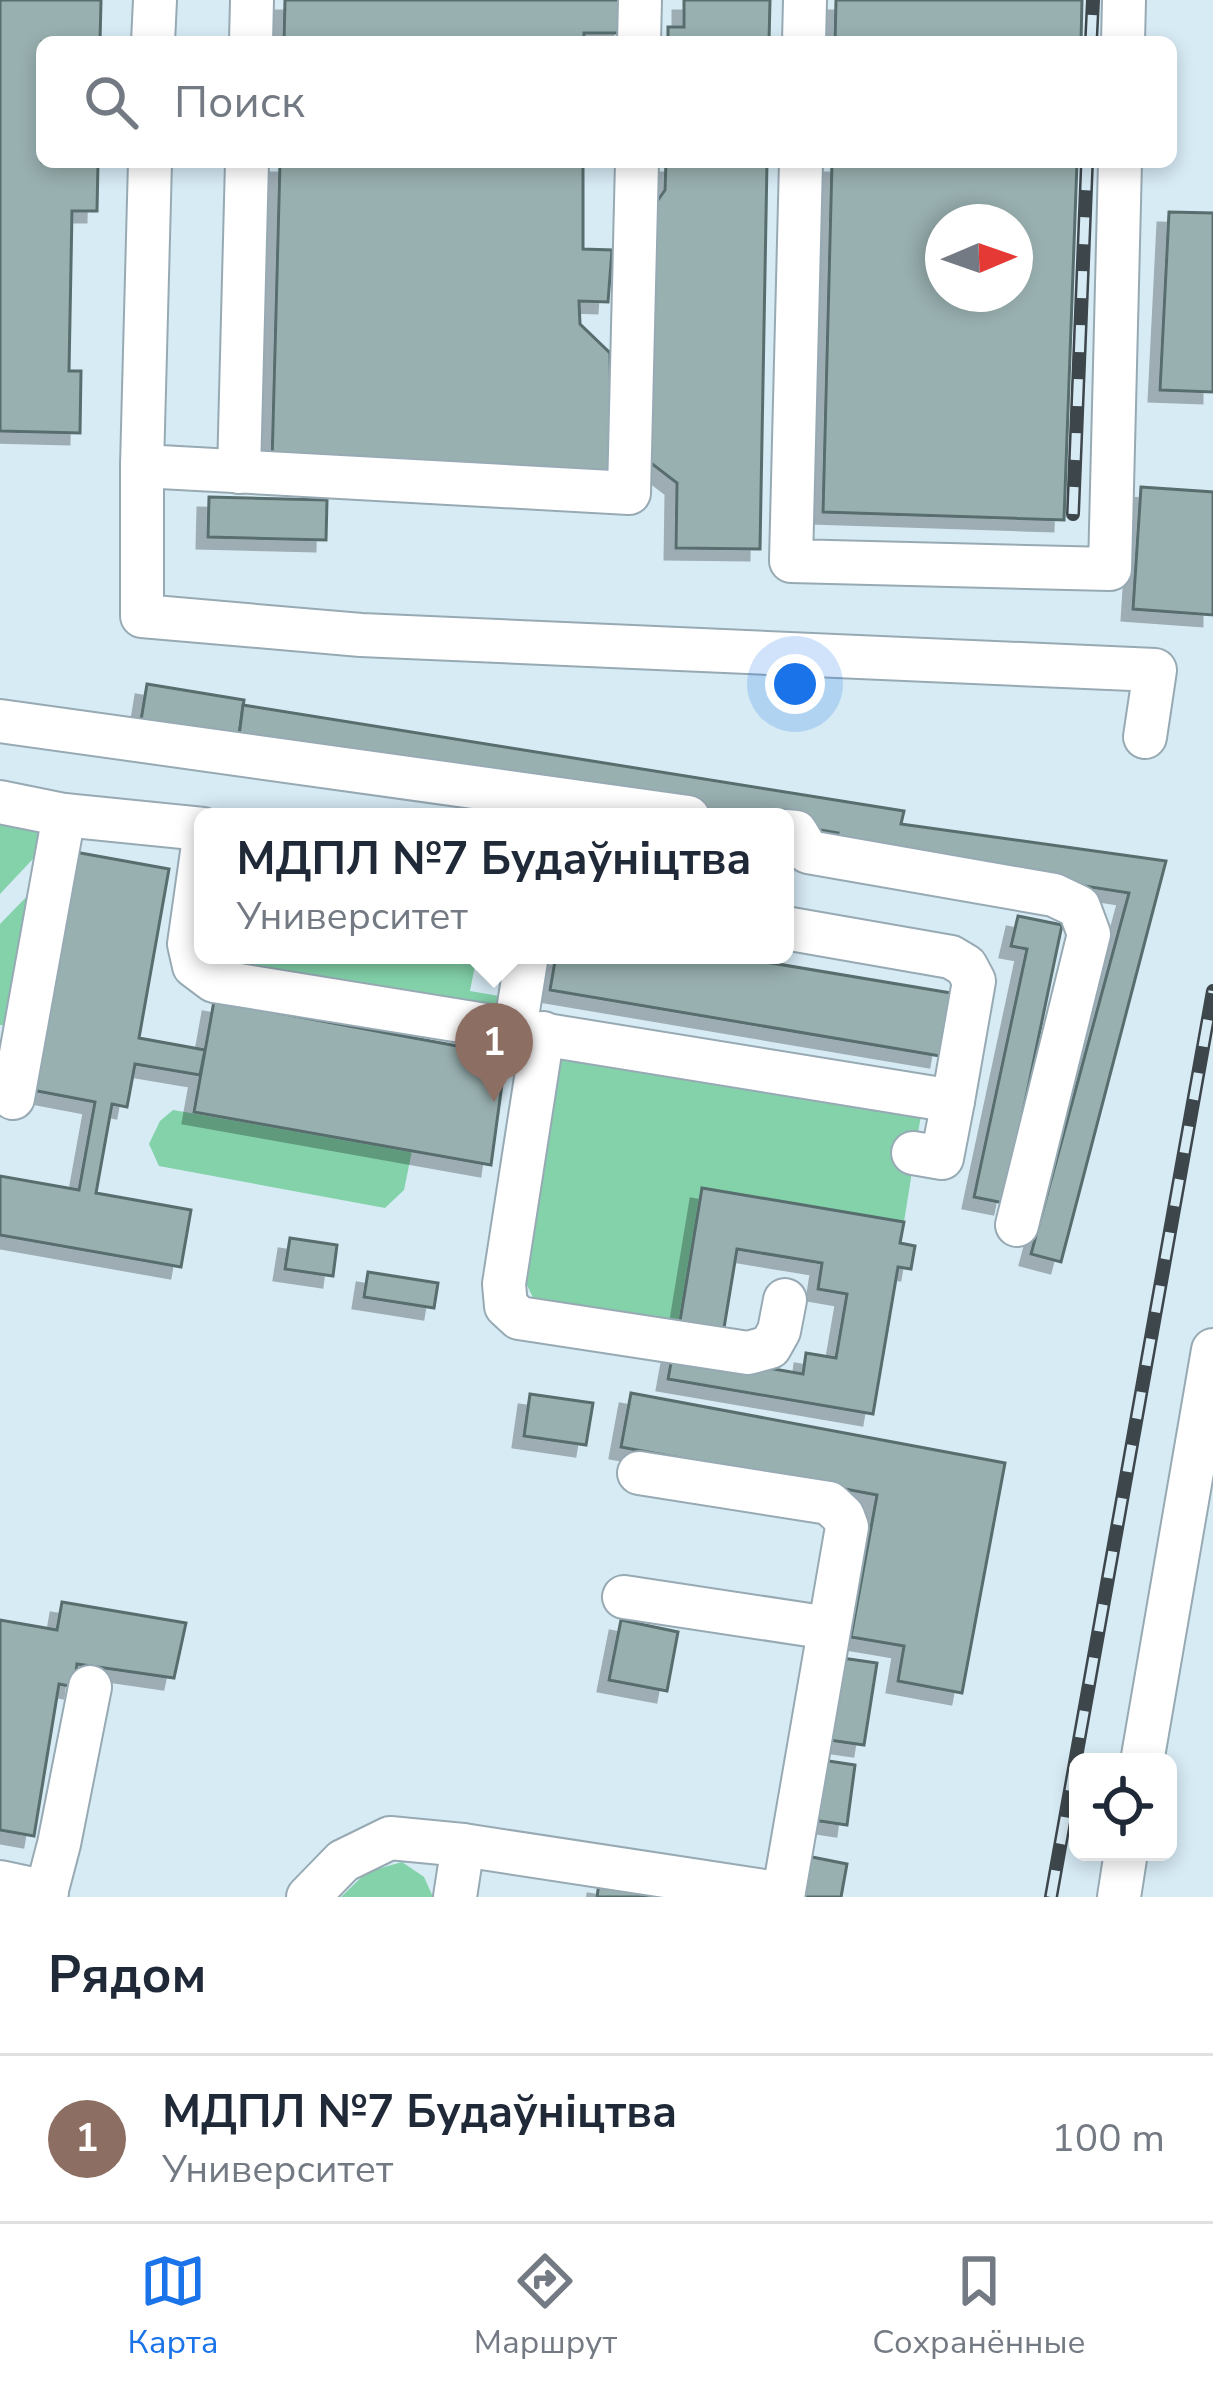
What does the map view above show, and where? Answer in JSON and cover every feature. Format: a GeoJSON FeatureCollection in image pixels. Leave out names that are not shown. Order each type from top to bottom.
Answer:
{"type":"FeatureCollection","features":[{"type":"Feature","properties":{"kind":"lane"},"geometry":{"type":"LineString","coordinates":[[153,36],[154,0]]}},
{"type":"Feature","properties":{"kind":"lane"},"geometry":{"type":"LineString","coordinates":[[250,36],[252,0]]}},
{"type":"Feature","properties":{"kind":"lane"},"geometry":{"type":"LineString","coordinates":[[639,36],[640,0]]}},
{"type":"Feature","properties":{"kind":"lane"},"geometry":{"type":"LineString","coordinates":[[804,36],[805,0]]}},
{"type":"Feature","properties":{"kind":"lane"},"geometry":{"type":"LineString","coordinates":[[1123,36],[1124,0]]}},
{"type":"Feature","properties":{"kind":"lane"},"geometry":{"type":"LineString","coordinates":[[150,168],[142,616],[361,635],[1155,670],[1145,737]]}},
{"type":"Feature","properties":{"kind":"lane"},"geometry":{"type":"LineString","coordinates":[[239,472],[248,168]]}},
{"type":"Feature","properties":{"kind":"lane"},"geometry":{"type":"LineString","coordinates":[[142,466],[629,493],[637,168]]}},
{"type":"Feature","properties":{"kind":"lane"},"geometry":{"type":"LineString","coordinates":[[801,168],[791,561],[1110,569],[1120,168]]}},
{"type":"Feature","properties":{"kind":"lane"},"geometry":{"type":"LineString","coordinates":[[0,721],[624,808]]}},
{"type":"Feature","properties":{"kind":"lane"},"geometry":{"type":"LineString","coordinates":[[0,802],[64,815],[194,828]]}},
{"type":"Feature","properties":{"kind":"lane"},"geometry":{"type":"LineString","coordinates":[[13,1098],[64,815]]}},
{"type":"Feature","properties":{"kind":"lane"},"geometry":{"type":"LineString","coordinates":[[794,832],[808,852],[1054,895],[1079,907],[1089,934],[1017,1226]]}},
{"type":"Feature","properties":{"kind":"lane"},"geometry":{"type":"LineString","coordinates":[[194,909],[189,944],[194,967],[214,981],[953,1101]]}},
{"type":"Feature","properties":{"kind":"lane"},"geometry":{"type":"LineString","coordinates":[[794,930],[951,957],[965,966],[974,981],[942,1159],[913,1153]]}},
{"type":"Feature","properties":{"kind":"lane"},"geometry":{"type":"LineString","coordinates":[[527,964],[529,1031],[504,1284],[506,1306],[519,1318],[748,1353],[770,1348],[785,1300]]}},
{"type":"Feature","properties":{"kind":"lane"},"geometry":{"type":"LineString","coordinates":[[1144,1753],[1213,1350]]}},
{"type":"Feature","properties":{"kind":"lane"},"geometry":{"type":"LineString","coordinates":[[308,1897],[340,1879],[390,1838],[463,1845],[783,1896],[847,1527],[829,1503],[639,1473]]}},
{"type":"Feature","properties":{"kind":"lane"},"geometry":{"type":"LineString","coordinates":[[624,1597],[829,1628]]}},
{"type":"Feature","properties":{"kind":"lane"},"geometry":{"type":"LineString","coordinates":[[0,1882],[46,1894],[90,1687]]}},
{"type":"Feature","properties":{"kind":"lane"},"geometry":{"type":"LineString","coordinates":[[455,1897],[463,1845]]}},
{"type":"Feature","properties":{"kind":"lane"},"geometry":{"type":"LineString","coordinates":[[1119,1897],[1125,1861]]}},
{"type":"Feature","properties":{"kind":"green space"},"geometry":{"type":"Polygon","coordinates":[[[0,817],[48,826],[46,845],[0,894],[0,817]]]}},
{"type":"Feature","properties":{"kind":"green space"},"geometry":{"type":"Polygon","coordinates":[[[35,888],[12,1027],[0,1025],[0,924],[35,888]]]}},
{"type":"Feature","properties":{"kind":"green space"},"geometry":{"type":"Polygon","coordinates":[[[223,964],[475,964],[470,991],[505,997],[499,1011],[223,964]]]}},
{"type":"Feature","properties":{"kind":"green space"},"geometry":{"type":"Polygon","coordinates":[[[560,1057],[921,1115],[904,1222],[702,1188],[679,1327],[540,1312],[524,1279],[560,1057]]]}},
{"type":"Feature","properties":{"kind":"green space"},"geometry":{"type":"Polygon","coordinates":[[[173,1110],[412,1151],[404,1190],[385,1208],[159,1166],[149,1144],[160,1121],[173,1110]]]}},
{"type":"Feature","properties":{"kind":"green space"},"geometry":{"type":"Polygon","coordinates":[[[402,1862],[424,1877],[433,1897],[341,1897],[367,1872],[402,1862]]]}},
{"type":"Feature","properties":{"kind":"building"},"geometry":{"type":"Polygon","coordinates":[[[0,0],[101,0],[100,36],[36,36],[36,168],[98,168],[97,211],[72,211],[69,371],[81,371],[80,433],[0,431],[0,0]]]}},
{"type":"Feature","properties":{"kind":"building"},"geometry":{"type":"Polygon","coordinates":[[[285,0],[624,0],[624,33],[284,36],[285,0]]]}},
{"type":"Feature","properties":{"kind":"building"},"geometry":{"type":"Polygon","coordinates":[[[684,0],[770,0],[769,36],[668,36],[668,27],[684,27],[684,0]]]}},
{"type":"Feature","properties":{"kind":"building"},"geometry":{"type":"Polygon","coordinates":[[[836,0],[1082,0],[1081,36],[835,36],[836,0]]]}},
{"type":"Feature","properties":{"kind":"building"},"geometry":{"type":"Polygon","coordinates":[[[280,168],[583,168],[583,249],[612,250],[608,302],[579,301],[580,324],[610,353],[612,472],[272,462],[280,168]]]}},
{"type":"Feature","properties":{"kind":"building"},"geometry":{"type":"Polygon","coordinates":[[[666,168],[767,168],[760,549],[676,548],[677,483],[647,460],[651,210],[665,190],[666,168]]]}},
{"type":"Feature","properties":{"kind":"building"},"geometry":{"type":"Polygon","coordinates":[[[832,168],[1077,168],[1064,520],[823,512],[832,168]]]}},
{"type":"Feature","properties":{"kind":"building"},"geometry":{"type":"Polygon","coordinates":[[[1169,212],[1213,213],[1213,392],[1160,390],[1169,212]]]}},
{"type":"Feature","properties":{"kind":"building"},"geometry":{"type":"Polygon","coordinates":[[[1141,487],[1213,492],[1213,615],[1133,609],[1141,487]]]}},
{"type":"Feature","properties":{"kind":"building"},"geometry":{"type":"Polygon","coordinates":[[[209,497],[327,500],[326,540],[208,537],[209,497]]]}},
{"type":"Feature","properties":{"kind":"building"},"geometry":{"type":"Polygon","coordinates":[[[147,684],[244,700],[239,736],[141,720],[147,684]]]}},
{"type":"Feature","properties":{"kind":"building"},"geometry":{"type":"Polygon","coordinates":[[[243,705],[904,811],[901,824],[1166,861],[1061,1262],[1031,1254],[1129,893],[835,847],[838,833],[794,826],[794,808],[684,808],[239,736],[243,705]]]}},
{"type":"Feature","properties":{"kind":"building"},"geometry":{"type":"Polygon","coordinates":[[[75,852],[169,869],[139,1038],[205,1050],[200,1075],[135,1064],[127,1107],[112,1104],[96,1193],[191,1210],[181,1267],[0,1235],[0,1176],[79,1190],[95,1102],[32,1090],[75,852]]]}},
{"type":"Feature","properties":{"kind":"building"},"geometry":{"type":"Polygon","coordinates":[[[1018,916],[1062,925],[1004,1203],[974,1197],[1027,949],[1011,946],[1018,916]]]}},
{"type":"Feature","properties":{"kind":"building"},"geometry":{"type":"Polygon","coordinates":[[[554,964],[778,964],[951,993],[940,1056],[550,990],[554,964]]]}},
{"type":"Feature","properties":{"kind":"building"},"geometry":{"type":"Polygon","coordinates":[[[214,1001],[506,1055],[491,1165],[194,1112],[214,1001]]]}},
{"type":"Feature","properties":{"kind":"building"},"geometry":{"type":"Polygon","coordinates":[[[702,1188],[904,1222],[900,1243],[915,1246],[911,1269],[898,1267],[873,1414],[668,1379],[673,1352],[803,1374],[806,1353],[836,1358],[847,1294],[818,1289],[822,1263],[737,1249],[723,1334],[679,1327],[702,1188]]]}},
{"type":"Feature","properties":{"kind":"building"},"geometry":{"type":"Polygon","coordinates":[[[290,1238],[337,1245],[333,1276],[285,1269],[290,1238]]]}},
{"type":"Feature","properties":{"kind":"building"},"geometry":{"type":"Polygon","coordinates":[[[368,1272],[438,1283],[434,1308],[364,1297],[368,1272]]]}},
{"type":"Feature","properties":{"kind":"building"},"geometry":{"type":"Polygon","coordinates":[[[631,1393],[1005,1463],[962,1693],[898,1681],[904,1646],[851,1637],[877,1495],[621,1447],[631,1393]]]}},
{"type":"Feature","properties":{"kind":"building"},"geometry":{"type":"Polygon","coordinates":[[[530,1394],[593,1403],[586,1445],[524,1436],[530,1394]]]}},
{"type":"Feature","properties":{"kind":"building"},"geometry":{"type":"Polygon","coordinates":[[[62,1602],[186,1623],[174,1678],[77,1664],[74,1687],[59,1684],[34,1836],[0,1830],[0,1620],[57,1630],[62,1602]]]}},
{"type":"Feature","properties":{"kind":"building"},"geometry":{"type":"Polygon","coordinates":[[[621,1620],[678,1632],[667,1691],[609,1680],[621,1620]]]}},
{"type":"Feature","properties":{"kind":"building"},"geometry":{"type":"Polygon","coordinates":[[[842,1658],[877,1663],[864,1745],[829,1740],[842,1658]]]}},
{"type":"Feature","properties":{"kind":"building"},"geometry":{"type":"Polygon","coordinates":[[[822,1760],[855,1765],[847,1825],[813,1820],[822,1760]]]}},
{"type":"Feature","properties":{"kind":"building"},"geometry":{"type":"Polygon","coordinates":[[[802,1855],[847,1864],[841,1897],[794,1897],[802,1855]]]}},
{"type":"Feature","properties":{"kind":"building"},"geometry":{"type":"Polygon","coordinates":[[[599,1883],[684,1897],[597,1897],[599,1883]]]}},
{"type":"Feature","properties":{"kind":"railway"},"geometry":{"type":"LineString","coordinates":[[1091,36],[1093,0]]}},
{"type":"Feature","properties":{"kind":"railway"},"geometry":{"type":"LineString","coordinates":[[1073,514],[1087,168]]}},
{"type":"Feature","properties":{"kind":"railway"},"geometry":{"type":"LineString","coordinates":[[1051,1897],[1213,991]]}},
{"type":"Feature","properties":{"kind":"place","name":"МДПЛ №7 Будаўніцтва"},"geometry":{"type":"Point","coordinates":[494,1102]}}]}
